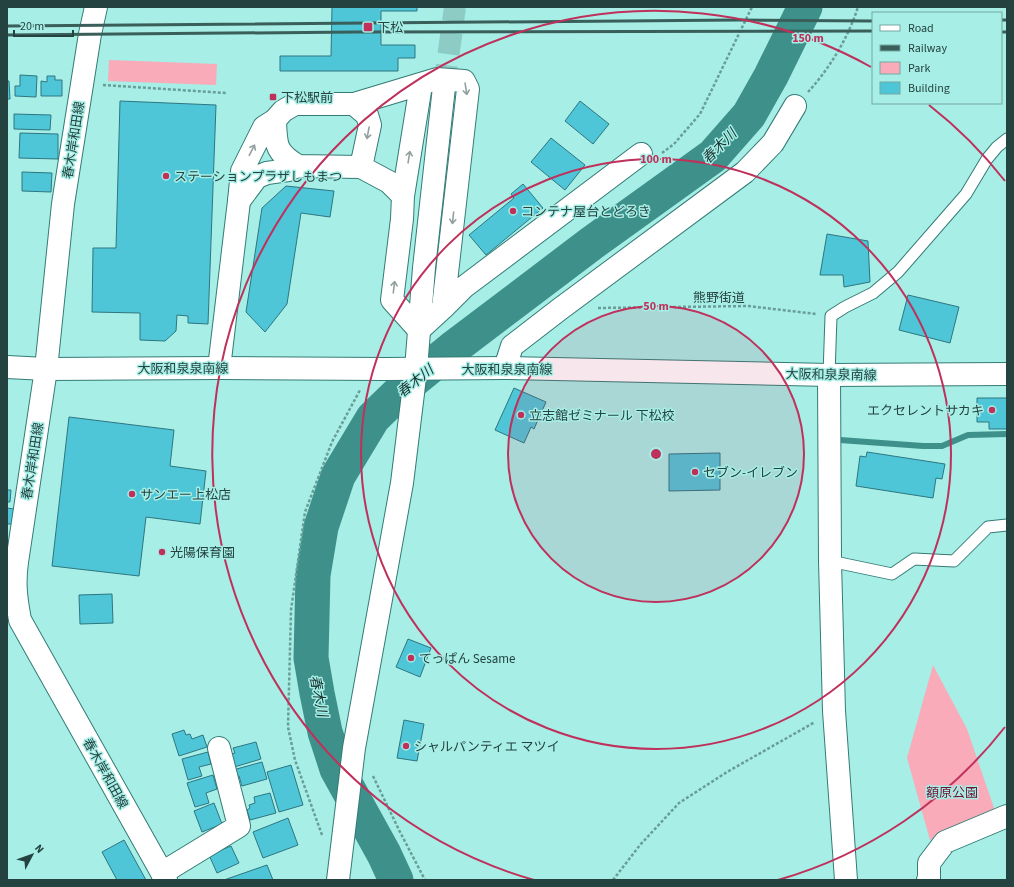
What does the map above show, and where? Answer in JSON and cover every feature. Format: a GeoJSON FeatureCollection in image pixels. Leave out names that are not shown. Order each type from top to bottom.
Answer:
{"type":"FeatureCollection","features":[{"type":"Feature","properties":{"kind":"street","name":"春木岸和田線"},"geometry":{"type":"LineString","coordinates":[[96,7],[90,34],[63,204],[46,369],[11,580],[20,620],[164,876]]}},
{"type":"Feature","properties":{"kind":"street"},"geometry":{"type":"LineString","coordinates":[[219,368],[242,171],[264,127],[275,120],[283,111],[295,104],[354,104],[437,79],[464,81],[468,89],[443,308]]}},
{"type":"Feature","properties":{"kind":"street"},"geometry":{"type":"LineString","coordinates":[[418,335],[392,300],[402,220],[403,196],[421,85]]}},
{"type":"Feature","properties":{"kind":"street"},"geometry":{"type":"LineString","coordinates":[[338,880],[354,748],[402,483],[416,369],[424,268],[444,87]]}},
{"type":"Feature","properties":{"kind":"street"},"geometry":{"type":"LineString","coordinates":[[354,104],[367,115],[370,125],[361,167]]}},
{"type":"Feature","properties":{"kind":"street"},"geometry":{"type":"LineString","coordinates":[[505,368],[512,346],[745,172],[773,143],[795,106]]}},
{"type":"Feature","properties":{"kind":"street"},"geometry":{"type":"LineString","coordinates":[[275,120],[278,149],[288,160],[298,166]]}},
{"type":"Feature","properties":{"kind":"street"},"geometry":{"type":"LineString","coordinates":[[418,335],[464,287],[641,154]]}},
{"type":"Feature","properties":{"kind":"street"},"geometry":{"type":"LineString","coordinates":[[239,201],[257,177],[267,172],[288,170],[298,166],[361,167],[389,182],[403,196]]}},
{"type":"Feature","properties":{"kind":"street","name":"大阪和泉泉南線"},"geometry":{"type":"LineString","coordinates":[[7,367],[46,369],[505,368],[829,375],[1007,374]]}},
{"type":"Feature","properties":{"kind":"street"},"geometry":{"type":"LineString","coordinates":[[829,375],[830,562],[834,711],[846,880]]}},
{"type":"Feature","properties":{"kind":"street"},"geometry":{"type":"LineString","coordinates":[[164,876],[239,826],[241,797],[219,748]]}},
{"type":"Feature","properties":{"kind":"street"},"geometry":{"type":"LineString","coordinates":[[928,880],[929,863],[945,842],[1007,816]]}},
{"type":"Feature","properties":{"kind":"lane"},"geometry":{"type":"LineString","coordinates":[[829,375],[831,316],[873,293],[898,272],[966,194],[987,158],[1007,139]]}},
{"type":"Feature","properties":{"kind":"lane"},"geometry":{"type":"LineString","coordinates":[[830,562],[892,574],[914,559],[954,561],[988,527],[1007,525]]}},
{"type":"Feature","properties":{"kind":"path"},"geometry":{"type":"LineString","coordinates":[[795,106],[820,79],[842,45],[858,7]]}},
{"type":"Feature","properties":{"kind":"path"},"geometry":{"type":"LineString","coordinates":[[100,85],[226,93]]}},
{"type":"Feature","properties":{"kind":"path","name":"熊野街道"},"geometry":{"type":"LineString","coordinates":[[597,308],[748,306],[831,316]]}},
{"type":"Feature","properties":{"kind":"path"},"geometry":{"type":"LineString","coordinates":[[322,836],[295,760],[288,728],[291,610],[305,512],[332,442],[361,388]]}},
{"type":"Feature","properties":{"kind":"path"},"geometry":{"type":"LineString","coordinates":[[613,880],[640,845],[679,803],[727,772],[834,711]]}},
{"type":"Feature","properties":{"kind":"path"},"geometry":{"type":"LineString","coordinates":[[372,774],[425,880]]}},
{"type":"Feature","properties":{"kind":"green space"},"geometry":{"type":"Polygon","coordinates":[[[109,60],[217,64],[216,85],[108,81],[109,60]]]}},
{"type":"Feature","properties":{"kind":"green space","name":"額原公園"},"geometry":{"type":"Polygon","coordinates":[[[933,665],[967,729],[995,811],[930,840],[907,758],[933,665]]]}},
{"type":"Feature","properties":{"kind":"building"},"geometry":{"type":"Polygon","coordinates":[[[332,7],[417,7],[417,11],[381,11],[381,45],[415,45],[415,58],[398,58],[398,71],[280,71],[280,56],[331,56],[332,7]]]}},
{"type":"Feature","properties":{"kind":"building"},"geometry":{"type":"Polygon","coordinates":[[[20,75],[37,76],[36,97],[15,96],[15,86],[20,86],[20,75]]]}},
{"type":"Feature","properties":{"kind":"building"},"geometry":{"type":"Polygon","coordinates":[[[47,76],[55,76],[55,80],[62,80],[62,96],[41,96],[41,81],[47,82],[47,76]]]}},
{"type":"Feature","properties":{"kind":"building"},"geometry":{"type":"Polygon","coordinates":[[[7,81],[9,81],[10,99],[7,99],[7,81]]]}},
{"type":"Feature","properties":{"kind":"building","name":"ステーションプラザしもまつ"},"geometry":{"type":"Polygon","coordinates":[[[120,101],[216,105],[208,324],[188,323],[188,316],[177,315],[176,331],[165,341],[140,340],[140,313],[92,312],[93,248],[116,248],[120,101]]]}},
{"type":"Feature","properties":{"kind":"building"},"geometry":{"type":"Polygon","coordinates":[[[580,101],[609,124],[593,144],[565,121],[580,101]]]}},
{"type":"Feature","properties":{"kind":"building"},"geometry":{"type":"Polygon","coordinates":[[[14,114],[51,115],[50,130],[14,129],[14,114]]]}},
{"type":"Feature","properties":{"kind":"building"},"geometry":{"type":"Polygon","coordinates":[[[20,133],[58,134],[58,159],[19,158],[20,133]]]}},
{"type":"Feature","properties":{"kind":"building"},"geometry":{"type":"Polygon","coordinates":[[[551,138],[585,165],[565,190],[531,162],[551,138]]]}},
{"type":"Feature","properties":{"kind":"building"},"geometry":{"type":"Polygon","coordinates":[[[22,172],[52,173],[51,192],[22,191],[22,172]]]}},
{"type":"Feature","properties":{"kind":"building"},"geometry":{"type":"Polygon","coordinates":[[[523,184],[543,208],[486,255],[469,235],[514,198],[511,194],[523,184]]]}},
{"type":"Feature","properties":{"kind":"building"},"geometry":{"type":"Polygon","coordinates":[[[286,186],[334,191],[330,217],[301,213],[287,304],[265,332],[246,312],[262,208],[286,186]]]}},
{"type":"Feature","properties":{"kind":"building"},"geometry":{"type":"Polygon","coordinates":[[[827,234],[868,241],[870,282],[844,287],[843,275],[820,275],[827,234]]]}},
{"type":"Feature","properties":{"kind":"building"},"geometry":{"type":"Polygon","coordinates":[[[908,295],[959,307],[950,343],[899,330],[908,295]]]}},
{"type":"Feature","properties":{"kind":"building","name":"立志館ゼミナール 下松校"},"geometry":{"type":"Polygon","coordinates":[[[514,388],[546,402],[534,429],[531,427],[524,443],[495,430],[514,388]]]}},
{"type":"Feature","properties":{"kind":"building","name":"エクセレントサカキ"},"geometry":{"type":"Polygon","coordinates":[[[977,398],[1007,398],[1007,429],[989,429],[989,422],[977,422],[977,398]]]}},
{"type":"Feature","properties":{"kind":"building","name":"サンエー上松店"},"geometry":{"type":"Polygon","coordinates":[[[69,417],[174,430],[170,466],[206,471],[200,524],[146,517],[139,576],[52,566],[69,417]]]}},
{"type":"Feature","properties":{"kind":"building"},"geometry":{"type":"Polygon","coordinates":[[[867,452],[945,464],[942,479],[936,478],[933,498],[856,486],[860,456],[866,457],[867,452]]]}},
{"type":"Feature","properties":{"kind":"building","name":"セブン-イレブン"},"geometry":{"type":"Polygon","coordinates":[[[720,453],[720,490],[669,491],[669,454],[720,453]]]}},
{"type":"Feature","properties":{"kind":"building"},"geometry":{"type":"Polygon","coordinates":[[[7,490],[11,490],[10,502],[7,502],[7,490]]]}},
{"type":"Feature","properties":{"kind":"building"},"geometry":{"type":"Polygon","coordinates":[[[7,508],[14,509],[12,524],[7,524],[7,508]]]}},
{"type":"Feature","properties":{"kind":"building"},"geometry":{"type":"Polygon","coordinates":[[[112,594],[113,623],[80,624],[79,595],[112,594]]]}},
{"type":"Feature","properties":{"kind":"building"},"geometry":{"type":"Polygon","coordinates":[[[408,639],[431,648],[420,677],[396,667],[408,639]]]}},
{"type":"Feature","properties":{"kind":"building"},"geometry":{"type":"Polygon","coordinates":[[[404,720],[424,724],[417,761],[397,758],[404,720]]]}},
{"type":"Feature","properties":{"kind":"building"},"geometry":{"type":"Polygon","coordinates":[[[184,730],[186,735],[190,734],[192,739],[203,735],[207,747],[179,756],[172,734],[184,730]]]}},
{"type":"Feature","properties":{"kind":"building"},"geometry":{"type":"Polygon","coordinates":[[[256,742],[261,759],[231,768],[228,755],[235,753],[233,748],[256,742]]]}},
{"type":"Feature","properties":{"kind":"building"},"geometry":{"type":"Polygon","coordinates":[[[208,752],[211,764],[199,767],[202,776],[188,780],[182,759],[208,752]]]}},
{"type":"Feature","properties":{"kind":"building"},"geometry":{"type":"Polygon","coordinates":[[[262,762],[267,779],[242,786],[239,776],[235,777],[233,770],[262,762]]]}},
{"type":"Feature","properties":{"kind":"building"},"geometry":{"type":"Polygon","coordinates":[[[291,765],[303,805],[279,812],[267,772],[291,765]]]}},
{"type":"Feature","properties":{"kind":"building"},"geometry":{"type":"Polygon","coordinates":[[[213,775],[217,789],[206,793],[209,803],[195,807],[187,783],[213,775]]]}},
{"type":"Feature","properties":{"kind":"building"},"geometry":{"type":"Polygon","coordinates":[[[270,793],[276,813],[250,820],[247,810],[250,808],[249,805],[255,803],[254,797],[270,793]]]}},
{"type":"Feature","properties":{"kind":"building"},"geometry":{"type":"Polygon","coordinates":[[[214,803],[222,824],[202,832],[194,811],[214,803]]]}},
{"type":"Feature","properties":{"kind":"building"},"geometry":{"type":"Polygon","coordinates":[[[288,818],[298,845],[263,858],[253,832],[288,818]]]}},
{"type":"Feature","properties":{"kind":"building"},"geometry":{"type":"Polygon","coordinates":[[[124,840],[146,880],[117,880],[102,852],[124,840]]]}},
{"type":"Feature","properties":{"kind":"building"},"geometry":{"type":"Polygon","coordinates":[[[231,846],[239,863],[217,873],[209,855],[231,846]]]}},
{"type":"Feature","properties":{"kind":"building"},"geometry":{"type":"Polygon","coordinates":[[[267,865],[273,880],[224,880],[267,865]]]}},
{"type":"Feature","properties":{"kind":"waterway","name":"春木川"},"geometry":{"type":"LineString","coordinates":[[396,880],[384,854],[337,769],[325,732],[311,658],[313,575],[321,527],[338,476],[373,418],[405,387],[452,349],[592,243],[713,156],[749,115],[771,76],[805,7]]}},
{"type":"Feature","properties":{"kind":"waterway"},"geometry":{"type":"LineString","coordinates":[[840,440],[942,446],[968,435],[1007,434]]}},
{"type":"Feature","properties":{"kind":"tunnel"},"geometry":{"type":"LineString","coordinates":[[444,87],[455,7]]}},
{"type":"Feature","properties":{"kind":"railway"},"geometry":{"type":"LineString","coordinates":[[7,26],[738,20],[872,21]]}},
{"type":"Feature","properties":{"kind":"railway"},"geometry":{"type":"LineString","coordinates":[[1002,20],[1007,20]]}},
{"type":"Feature","properties":{"kind":"railway"},"geometry":{"type":"LineString","coordinates":[[7,35],[357,32],[872,31]]}},
{"type":"Feature","properties":{"kind":"railway"},"geometry":{"type":"LineString","coordinates":[[1002,32],[1007,32]]}},
{"type":"Feature","properties":{"kind":"place","name":"下松"},"geometry":{"type":"Point","coordinates":[368,27]}},
{"type":"Feature","properties":{"kind":"place","name":"下松駅前"},"geometry":{"type":"Point","coordinates":[273,97]}},
{"type":"Feature","properties":{"kind":"place","name":"ステーションプラザしもまつ"},"geometry":{"type":"Point","coordinates":[166,176]}},
{"type":"Feature","properties":{"kind":"place","name":"コンテナ屋台とどろき"},"geometry":{"type":"Point","coordinates":[513,211]}},
{"type":"Feature","properties":{"kind":"place","name":"エクセレントサカキ"},"geometry":{"type":"Point","coordinates":[992,410]}},
{"type":"Feature","properties":{"kind":"place","name":"立志館ゼミナール 下松校"},"geometry":{"type":"Point","coordinates":[521,415]}},
{"type":"Feature","properties":{"kind":"place","name":"セブン-イレブン"},"geometry":{"type":"Point","coordinates":[695,472]}},
{"type":"Feature","properties":{"kind":"place","name":"サンエー上松店"},"geometry":{"type":"Point","coordinates":[132,494]}},
{"type":"Feature","properties":{"kind":"place","name":"光陽保育園"},"geometry":{"type":"Point","coordinates":[162,552]}},
{"type":"Feature","properties":{"kind":"place","name":"てっぱん Sesame"},"geometry":{"type":"Point","coordinates":[411,658]}},
{"type":"Feature","properties":{"kind":"place","name":"シャルパンティエ マツイ"},"geometry":{"type":"Point","coordinates":[406,746]}}]}
